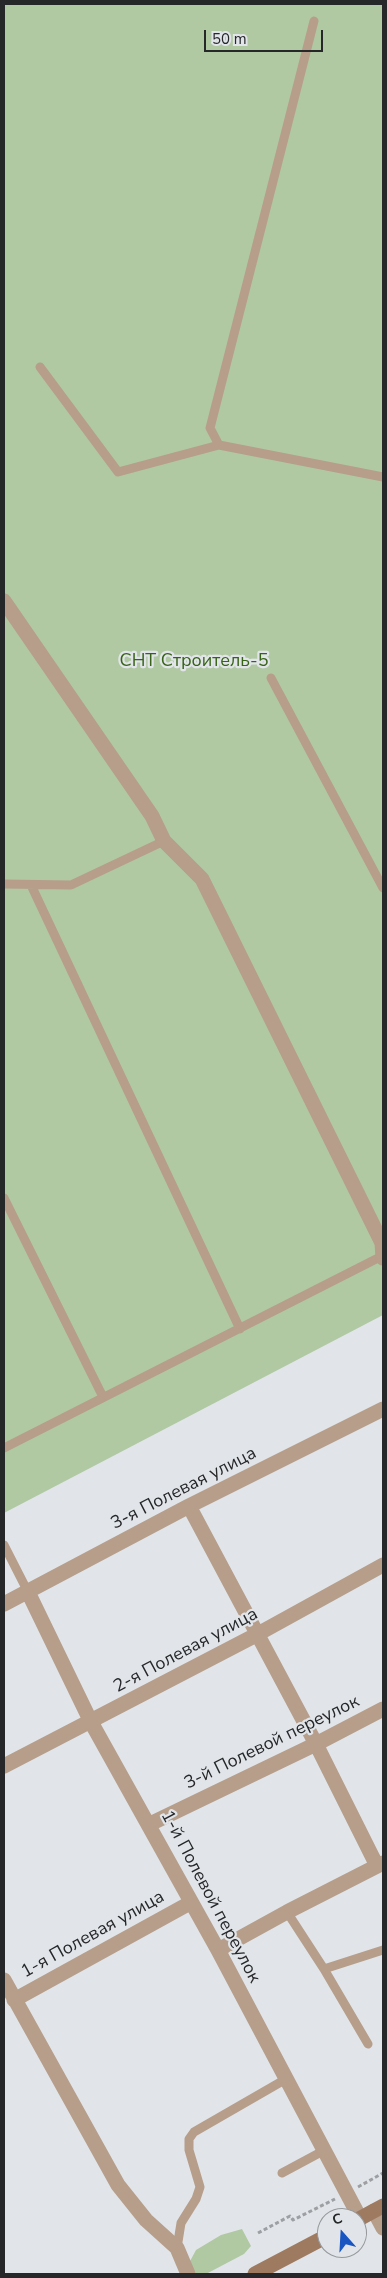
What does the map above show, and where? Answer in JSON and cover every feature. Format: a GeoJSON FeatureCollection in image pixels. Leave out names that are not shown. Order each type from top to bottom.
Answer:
{"type":"FeatureCollection","features":[{"type":"Feature","properties":{"kind":"street"},"geometry":{"type":"LineString","coordinates":[[4,601],[152,816],[164,841],[202,879],[383,1250]]}},
{"type":"Feature","properties":{"kind":"street","name":"3-я Полевая улица"},"geometry":{"type":"LineString","coordinates":[[4,1604],[189,1506],[383,1409]]}},
{"type":"Feature","properties":{"kind":"street"},"geometry":{"type":"LineString","coordinates":[[189,1506],[256,1635],[380,1864],[218,1950]]}},
{"type":"Feature","properties":{"kind":"street","name":"2-я Полевая улица"},"geometry":{"type":"LineString","coordinates":[[4,1766],[256,1635],[383,1565]]}},
{"type":"Feature","properties":{"kind":"street","name":"1-й Полевой переулок"},"geometry":{"type":"LineString","coordinates":[[28,1592],[91,1722],[150,1824],[190,1903],[218,1950],[323,2151],[347,2193],[383,2228]]}},
{"type":"Feature","properties":{"kind":"street","name":"3-й Полевой переулок"},"geometry":{"type":"LineString","coordinates":[[150,1824],[316,1744],[383,1709]]}},
{"type":"Feature","properties":{"kind":"street","name":"1-я Полевая улица"},"geometry":{"type":"LineString","coordinates":[[14,2000],[190,1903]]}},
{"type":"Feature","properties":{"kind":"street"},"geometry":{"type":"LineString","coordinates":[[4,1980],[118,2185],[146,2220],[177,2248],[188,2274]]}},
{"type":"Feature","properties":{"kind":"street"},"geometry":{"type":"LineString","coordinates":[[255,2274],[317,2241]]}},
{"type":"Feature","properties":{"kind":"lane"},"geometry":{"type":"LineString","coordinates":[[219,445],[210,428],[314,21]]}},
{"type":"Feature","properties":{"kind":"lane"},"geometry":{"type":"LineString","coordinates":[[40,367],[118,472],[219,445],[383,477]]}},
{"type":"Feature","properties":{"kind":"lane"},"geometry":{"type":"LineString","coordinates":[[271,678],[383,888]]}},
{"type":"Feature","properties":{"kind":"lane"},"geometry":{"type":"LineString","coordinates":[[4,884],[71,885],[164,841]]}},
{"type":"Feature","properties":{"kind":"lane"},"geometry":{"type":"LineString","coordinates":[[32,885],[240,1329]]}},
{"type":"Feature","properties":{"kind":"lane"},"geometry":{"type":"LineString","coordinates":[[4,1198],[103,1397]]}},
{"type":"Feature","properties":{"kind":"lane"},"geometry":{"type":"LineString","coordinates":[[4,1448],[240,1329],[383,1250]]}},
{"type":"Feature","properties":{"kind":"lane"},"geometry":{"type":"LineString","coordinates":[[4,1545],[28,1592]]}},
{"type":"Feature","properties":{"kind":"lane"},"geometry":{"type":"LineString","coordinates":[[287,1912],[324,1968],[368,2044]]}},
{"type":"Feature","properties":{"kind":"lane"},"geometry":{"type":"LineString","coordinates":[[324,1968],[383,1950]]}},
{"type":"Feature","properties":{"kind":"lane"},"geometry":{"type":"LineString","coordinates":[[177,2248],[181,2223],[196,2199],[200,2187],[189,2150],[189,2139],[194,2132],[286,2079]]}},
{"type":"Feature","properties":{"kind":"lane"},"geometry":{"type":"LineString","coordinates":[[282,2173],[323,2151]]}},
{"type":"Feature","properties":{"kind":"path"},"geometry":{"type":"LineString","coordinates":[[258,2233],[290,2216],[293,2220],[383,2173]]}},
{"type":"Feature","properties":{"kind":"green space","name":"СНТ Строитель-5"},"geometry":{"type":"Polygon","coordinates":[[[6,4],[383,4],[383,1315],[4,1513],[4,7],[6,4]]]}},
{"type":"Feature","properties":{"kind":"green space"},"geometry":{"type":"Polygon","coordinates":[[[242,2229],[251,2246],[244,2254],[206,2274],[194,2274],[189,2263],[196,2250],[221,2235],[242,2229]]]}}]}
